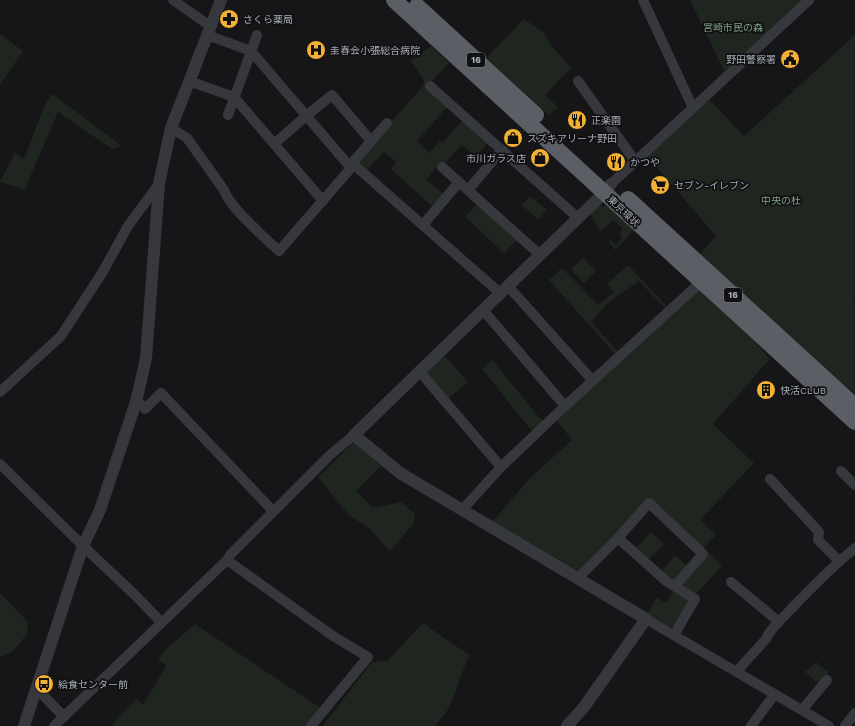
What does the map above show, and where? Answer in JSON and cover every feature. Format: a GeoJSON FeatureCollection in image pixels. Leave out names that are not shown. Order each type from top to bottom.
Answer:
{"type":"FeatureCollection","features":[{"type":"Feature","properties":{"kind":"highway","name":"東京環状"},"geometry":{"type":"LineString","coordinates":[[394,0],[855,406]]}},
{"type":"Feature","properties":{"kind":"highway","name":"東京環状"},"geometry":{"type":"LineString","coordinates":[[410,0],[608,188],[701,282],[855,422]]}},
{"type":"Feature","properties":{"kind":"highway","name":"16"},"geometry":{"type":"LineString","coordinates":[[763,337],[805,386],[855,432]]}},
{"type":"Feature","properties":{"kind":"highway","name":"16"},"geometry":{"type":"LineString","coordinates":[[838,391],[855,403]]}},
{"type":"Feature","properties":{"kind":"street"},"geometry":{"type":"LineString","coordinates":[[173,0],[208,30],[251,51],[306,116],[352,165],[504,290],[593,381]]}},
{"type":"Feature","properties":{"kind":"street"},"geometry":{"type":"LineString","coordinates":[[24,726],[83,546],[100,510],[142,381],[146,358],[159,184],[171,128],[221,0]]}},
{"type":"Feature","properties":{"kind":"street"},"geometry":{"type":"LineString","coordinates":[[643,0],[693,108]]}},
{"type":"Feature","properties":{"kind":"street"},"geometry":{"type":"LineString","coordinates":[[54,726],[227,560],[230,555],[330,454],[354,435],[636,161],[809,0]]}},
{"type":"Feature","properties":{"kind":"street"},"geometry":{"type":"LineString","coordinates":[[228,114],[257,35]]}},
{"type":"Feature","properties":{"kind":"street"},"geometry":{"type":"LineString","coordinates":[[189,81],[234,97],[323,201]]}},
{"type":"Feature","properties":{"kind":"street"},"geometry":{"type":"LineString","coordinates":[[578,81],[636,161]]}},
{"type":"Feature","properties":{"kind":"street"},"geometry":{"type":"LineString","coordinates":[[430,86],[578,218]]}},
{"type":"Feature","properties":{"kind":"street"},"geometry":{"type":"LineString","coordinates":[[274,144],[332,95],[371,141]]}},
{"type":"Feature","properties":{"kind":"street"},"geometry":{"type":"LineString","coordinates":[[171,128],[187,138],[224,190],[225,194],[241,214],[279,251],[323,201],[387,123]]}},
{"type":"Feature","properties":{"kind":"street"},"geometry":{"type":"LineString","coordinates":[[468,190],[502,150]]}},
{"type":"Feature","properties":{"kind":"street"},"geometry":{"type":"LineString","coordinates":[[442,166],[540,255]]}},
{"type":"Feature","properties":{"kind":"street"},"geometry":{"type":"LineString","coordinates":[[424,225],[460,182]]}},
{"type":"Feature","properties":{"kind":"street"},"geometry":{"type":"LineString","coordinates":[[0,392],[61,336],[102,273],[128,226],[159,184]]}},
{"type":"Feature","properties":{"kind":"street"},"geometry":{"type":"LineString","coordinates":[[462,510],[501,467],[565,406],[701,282]]}},
{"type":"Feature","properties":{"kind":"street"},"geometry":{"type":"LineString","coordinates":[[483,310],[565,406]]}},
{"type":"Feature","properties":{"kind":"street"},"geometry":{"type":"LineString","coordinates":[[420,372],[501,467]]}},
{"type":"Feature","properties":{"kind":"street"},"geometry":{"type":"LineString","coordinates":[[135,405],[142,405],[145,408],[161,393],[273,512]]}},
{"type":"Feature","properties":{"kind":"street"},"geometry":{"type":"LineString","coordinates":[[354,435],[400,473],[829,726]]}},
{"type":"Feature","properties":{"kind":"street"},"geometry":{"type":"LineString","coordinates":[[0,464],[161,622]]}},
{"type":"Feature","properties":{"kind":"street"},"geometry":{"type":"LineString","coordinates":[[841,471],[855,485]]}},
{"type":"Feature","properties":{"kind":"street"},"geometry":{"type":"LineString","coordinates":[[770,479],[819,532],[818,540],[839,561]]}},
{"type":"Feature","properties":{"kind":"street"},"geometry":{"type":"LineString","coordinates":[[578,578],[618,538],[649,503],[703,554],[675,586]]}},
{"type":"Feature","properties":{"kind":"street"},"geometry":{"type":"LineString","coordinates":[[618,538],[666,581],[695,599],[674,635]]}},
{"type":"Feature","properties":{"kind":"street"},"geometry":{"type":"LineString","coordinates":[[737,671],[779,622],[839,561],[855,548]]}},
{"type":"Feature","properties":{"kind":"street"},"geometry":{"type":"LineString","coordinates":[[227,560],[333,636],[368,657],[311,726]]}},
{"type":"Feature","properties":{"kind":"street"},"geometry":{"type":"LineString","coordinates":[[731,582],[779,622]]}},
{"type":"Feature","properties":{"kind":"street"},"geometry":{"type":"LineString","coordinates":[[567,726],[584,707],[646,619]]}},
{"type":"Feature","properties":{"kind":"street"},"geometry":{"type":"LineString","coordinates":[[802,710],[827,680]]}},
{"type":"Feature","properties":{"kind":"street"},"geometry":{"type":"LineString","coordinates":[[36,692],[42,694],[64,717]]}},
{"type":"Feature","properties":{"kind":"street"},"geometry":{"type":"LineString","coordinates":[[751,726],[775,694]]}},
{"type":"Feature","properties":{"kind":"street"},"geometry":{"type":"LineString","coordinates":[[845,726],[855,713]]}},
{"type":"Feature","properties":{"kind":"green space","name":"宮崎市民の森"},"geometry":{"type":"Polygon","coordinates":[[[690,0],[803,0],[725,73],[690,0]]]}},
{"type":"Feature","properties":{"kind":"green space"},"geometry":{"type":"Polygon","coordinates":[[[524,19],[544,33],[551,45],[571,68],[545,95],[558,107],[549,115],[486,58],[524,19]]]}},
{"type":"Feature","properties":{"kind":"green space"},"geometry":{"type":"Polygon","coordinates":[[[0,34],[23,51],[0,85],[0,34]]]}},
{"type":"Feature","properties":{"kind":"green space","name":"中央の杜"},"geometry":{"type":"Polygon","coordinates":[[[855,35],[855,296],[853,299],[855,302],[855,393],[700,254],[716,236],[647,156],[708,98],[744,136],[855,35]]]}},
{"type":"Feature","properties":{"kind":"green space"},"geometry":{"type":"Polygon","coordinates":[[[431,46],[449,63],[430,83],[447,107],[417,141],[429,153],[440,141],[442,143],[463,120],[488,143],[475,157],[462,145],[443,165],[440,163],[426,180],[445,195],[434,208],[391,169],[396,162],[384,152],[366,171],[359,165],[358,159],[424,85],[424,80],[410,60],[419,56],[431,46]]]}},
{"type":"Feature","properties":{"kind":"green space"},"geometry":{"type":"Polygon","coordinates":[[[51,95],[54,95],[122,146],[112,149],[58,112],[24,191],[17,187],[0,182],[15,153],[24,159],[44,107],[51,95]]]}},
{"type":"Feature","properties":{"kind":"green space"},"geometry":{"type":"Polygon","coordinates":[[[530,196],[547,210],[538,220],[522,205],[530,196]]]}},
{"type":"Feature","properties":{"kind":"green space"},"geometry":{"type":"Polygon","coordinates":[[[478,203],[518,239],[504,253],[465,217],[478,203]]]}},
{"type":"Feature","properties":{"kind":"green space"},"geometry":{"type":"Polygon","coordinates":[[[597,206],[607,206],[634,230],[615,250],[609,242],[611,240],[616,245],[622,237],[619,233],[623,229],[613,220],[601,231],[590,213],[597,206]]]}},
{"type":"Feature","properties":{"kind":"green space"},"geometry":{"type":"Polygon","coordinates":[[[583,258],[596,271],[584,283],[572,271],[572,268],[583,258]]]}},
{"type":"Feature","properties":{"kind":"green space"},"geometry":{"type":"Polygon","coordinates":[[[628,265],[669,309],[618,357],[549,280],[562,268],[598,305],[614,292],[607,284],[628,265]],[[639,281],[608,303],[591,322],[619,353],[666,309],[639,281]]]}},
{"type":"Feature","properties":{"kind":"green space"},"geometry":{"type":"Polygon","coordinates":[[[697,288],[755,341],[770,359],[713,424],[754,463],[700,520],[716,535],[703,548],[649,499],[581,570],[575,570],[492,522],[531,477],[572,440],[555,418],[697,288]]]}},
{"type":"Feature","properties":{"kind":"green space"},"geometry":{"type":"Polygon","coordinates":[[[444,355],[468,382],[447,400],[425,373],[444,355]]]}},
{"type":"Feature","properties":{"kind":"green space"},"geometry":{"type":"Polygon","coordinates":[[[492,360],[544,423],[534,431],[530,429],[482,369],[492,360]]]}},
{"type":"Feature","properties":{"kind":"green space"},"geometry":{"type":"Polygon","coordinates":[[[354,442],[381,466],[356,491],[373,508],[401,502],[415,514],[414,523],[390,551],[370,529],[348,514],[318,477],[354,442]]]}},
{"type":"Feature","properties":{"kind":"green space"},"geometry":{"type":"Polygon","coordinates":[[[651,532],[664,544],[648,560],[635,549],[651,532]]]}},
{"type":"Feature","properties":{"kind":"green space"},"geometry":{"type":"Polygon","coordinates":[[[709,553],[722,566],[695,595],[683,588],[682,583],[709,553]]]}},
{"type":"Feature","properties":{"kind":"green space"},"geometry":{"type":"Polygon","coordinates":[[[675,555],[687,566],[675,580],[672,581],[661,572],[675,555]]]}},
{"type":"Feature","properties":{"kind":"green space"},"geometry":{"type":"Polygon","coordinates":[[[674,590],[688,598],[689,602],[674,626],[670,627],[647,614],[657,598],[666,603],[674,590]]]}},
{"type":"Feature","properties":{"kind":"green space"},"geometry":{"type":"Polygon","coordinates":[[[0,593],[28,622],[27,634],[12,652],[0,657],[0,593]]]}},
{"type":"Feature","properties":{"kind":"green space"},"geometry":{"type":"Polygon","coordinates":[[[423,623],[469,655],[449,708],[435,726],[323,726],[371,663],[388,660],[423,623]]]}},
{"type":"Feature","properties":{"kind":"green space"},"geometry":{"type":"Polygon","coordinates":[[[195,624],[322,709],[308,726],[112,726],[114,722],[137,699],[143,705],[166,666],[158,659],[168,647],[195,624]]]}},
{"type":"Feature","properties":{"kind":"green space"},"geometry":{"type":"Polygon","coordinates":[[[816,662],[829,672],[819,684],[805,672],[816,662]]]}},
{"type":"Feature","properties":{"kind":"place","name":"さくら薬局"},"geometry":{"type":"Point","coordinates":[229,19]}},
{"type":"Feature","properties":{"kind":"place","name":"圭春会小張総合病院"},"geometry":{"type":"Point","coordinates":[316,50]}},
{"type":"Feature","properties":{"kind":"place","name":"野田警察署"},"geometry":{"type":"Point","coordinates":[790,59]}},
{"type":"Feature","properties":{"kind":"place","name":"正楽園"},"geometry":{"type":"Point","coordinates":[577,120]}},
{"type":"Feature","properties":{"kind":"place","name":"スズキアリーナ野田"},"geometry":{"type":"Point","coordinates":[513,138]}},
{"type":"Feature","properties":{"kind":"place","name":"市川ガラス店"},"geometry":{"type":"Point","coordinates":[540,158]}},
{"type":"Feature","properties":{"kind":"place","name":"かつや"},"geometry":{"type":"Point","coordinates":[616,162]}},
{"type":"Feature","properties":{"kind":"place","name":"セブン-イレブン"},"geometry":{"type":"Point","coordinates":[660,185]}},
{"type":"Feature","properties":{"kind":"place","name":"快活CLUB"},"geometry":{"type":"Point","coordinates":[766,390]}},
{"type":"Feature","properties":{"kind":"place","name":"給食センター前"},"geometry":{"type":"Point","coordinates":[44,684]}}]}
